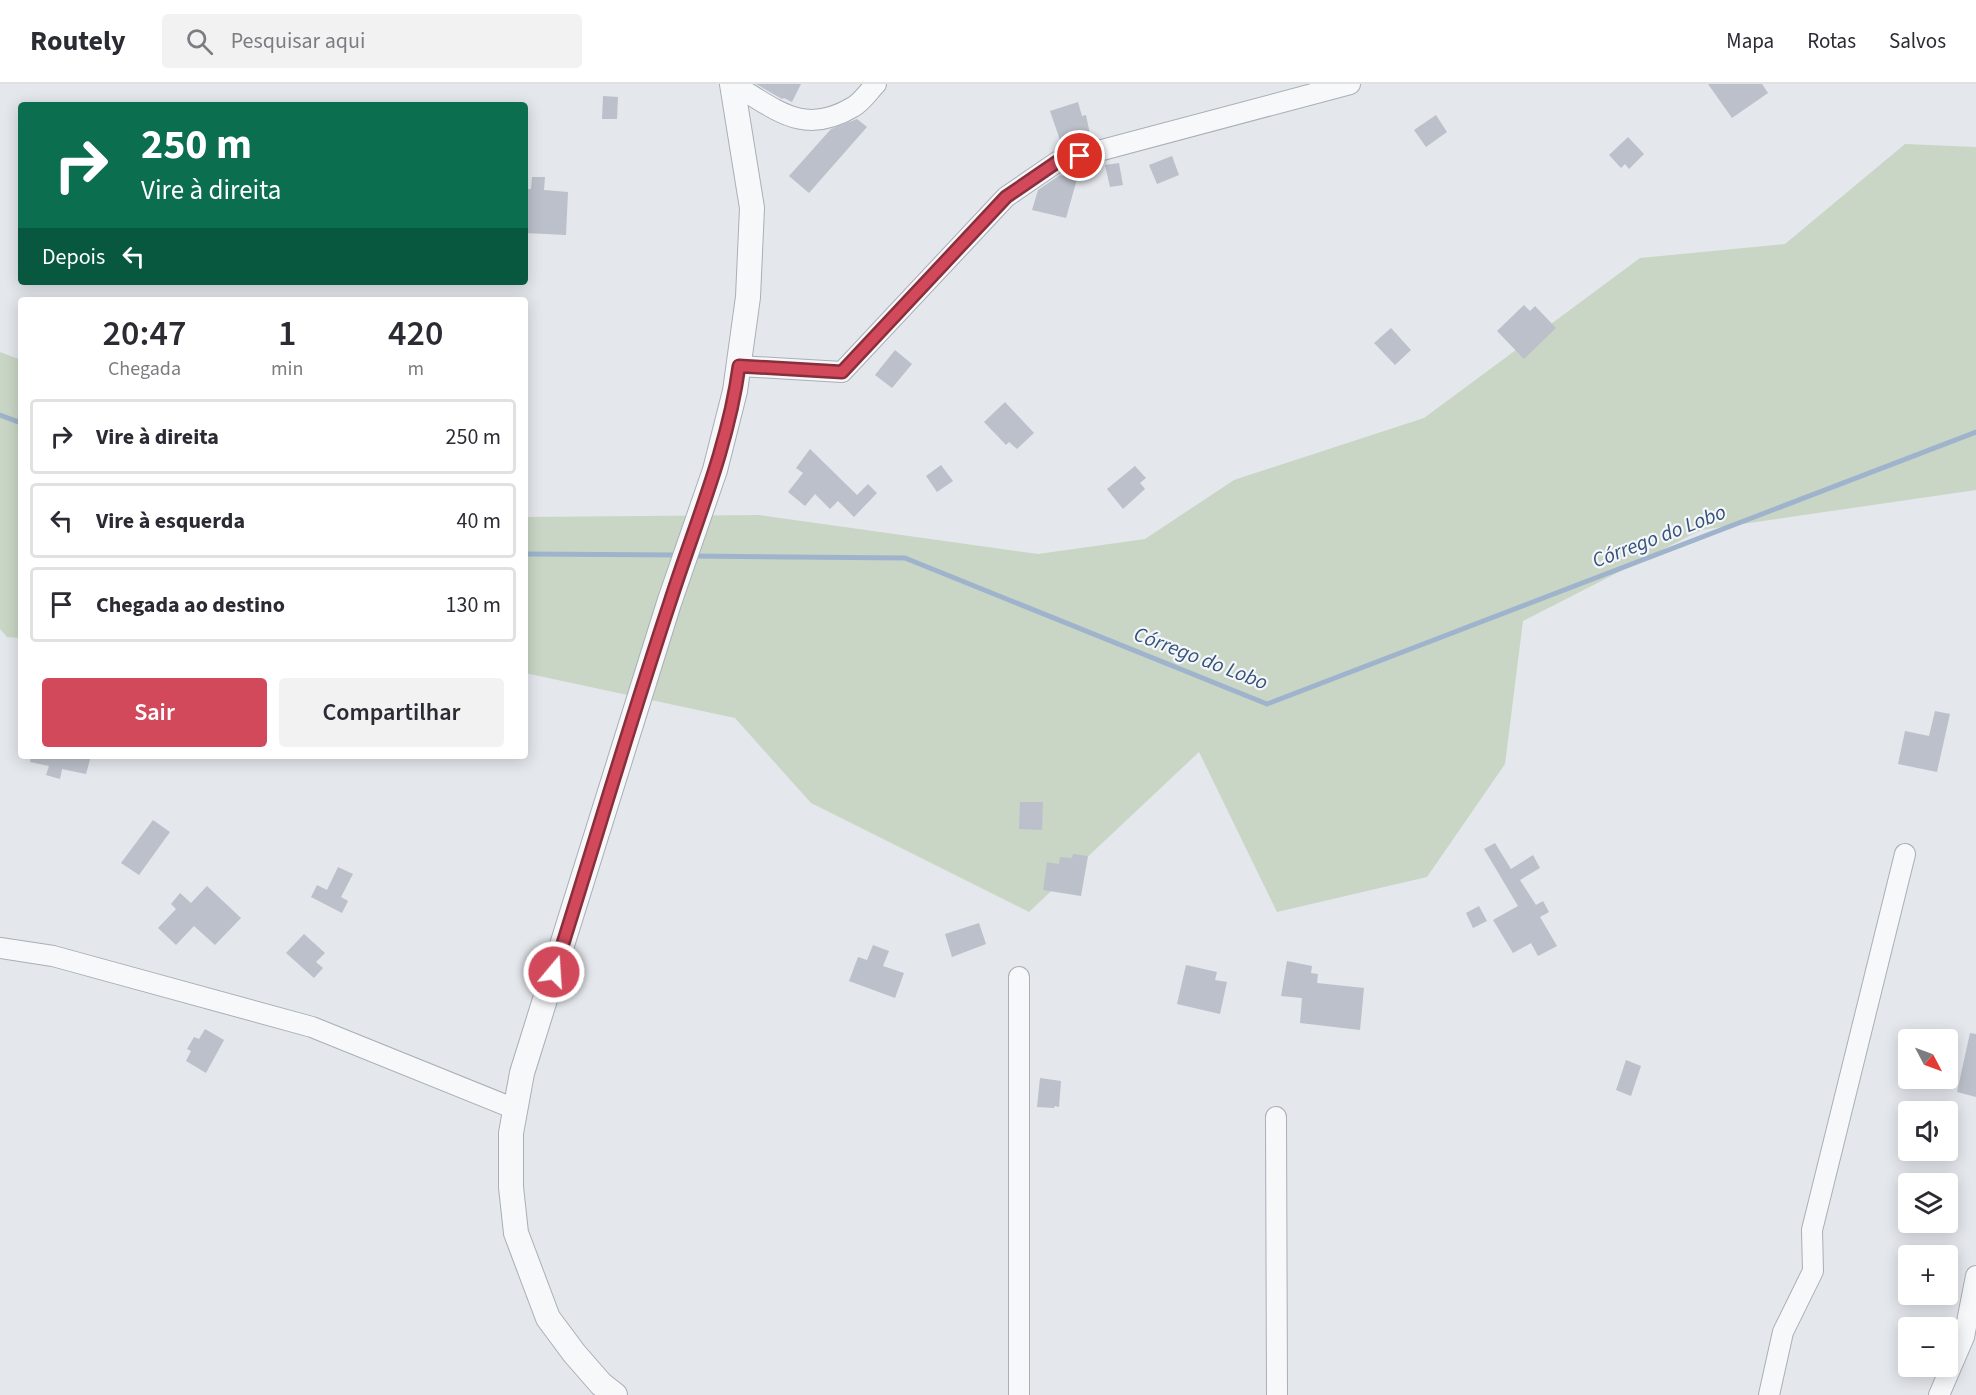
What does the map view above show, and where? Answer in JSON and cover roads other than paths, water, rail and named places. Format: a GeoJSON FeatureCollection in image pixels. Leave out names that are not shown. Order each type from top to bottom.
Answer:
{"type":"FeatureCollection","features":[{"type":"Feature","properties":{"kind":"street"},"geometry":{"type":"LineString","coordinates":[[732,84],[790,117],[820,122],[854,106],[876,84]]}},
{"type":"Feature","properties":{"kind":"street"},"geometry":{"type":"LineString","coordinates":[[615,1395],[601,1384],[580,1361],[548,1318],[516,1233],[511,1187],[511,1133],[522,1073],[666,614],[715,470],[735,391],[748,297],[752,208],[732,84]]}},
{"type":"Feature","properties":{"kind":"street"},"geometry":{"type":"LineString","coordinates":[[739,366],[842,372],[1006,197],[1057,162],[1350,84]]}},
{"type":"Feature","properties":{"kind":"street"},"geometry":{"type":"LineString","coordinates":[[1769,1395],[1783,1332],[1813,1271],[1812,1230],[1905,854]]}},
{"type":"Feature","properties":{"kind":"street"},"geometry":{"type":"LineString","coordinates":[[0,948],[52,956],[312,1027],[515,1109]]}},
{"type":"Feature","properties":{"kind":"street"},"geometry":{"type":"LineString","coordinates":[[1019,977],[1019,1395]]}},
{"type":"Feature","properties":{"kind":"street"},"geometry":{"type":"LineString","coordinates":[[1276,1117],[1277,1395]]}},
{"type":"Feature","properties":{"kind":"street"},"geometry":{"type":"LineString","coordinates":[[1939,1395],[1964,1337],[1976,1276]]}},
{"type":"Feature","properties":{"kind":"waterway","name":"Córrego do Lobo"},"geometry":{"type":"LineString","coordinates":[[0,415],[18,422]]}},
{"type":"Feature","properties":{"kind":"waterway","name":"Córrego do Lobo"},"geometry":{"type":"LineString","coordinates":[[692,556],[905,558],[1267,704],[1976,432]]}},
{"type":"Feature","properties":{"kind":"waterway","name":"Córrego do Lobo"},"geometry":{"type":"LineString","coordinates":[[528,554],[679,555]]}}]}
